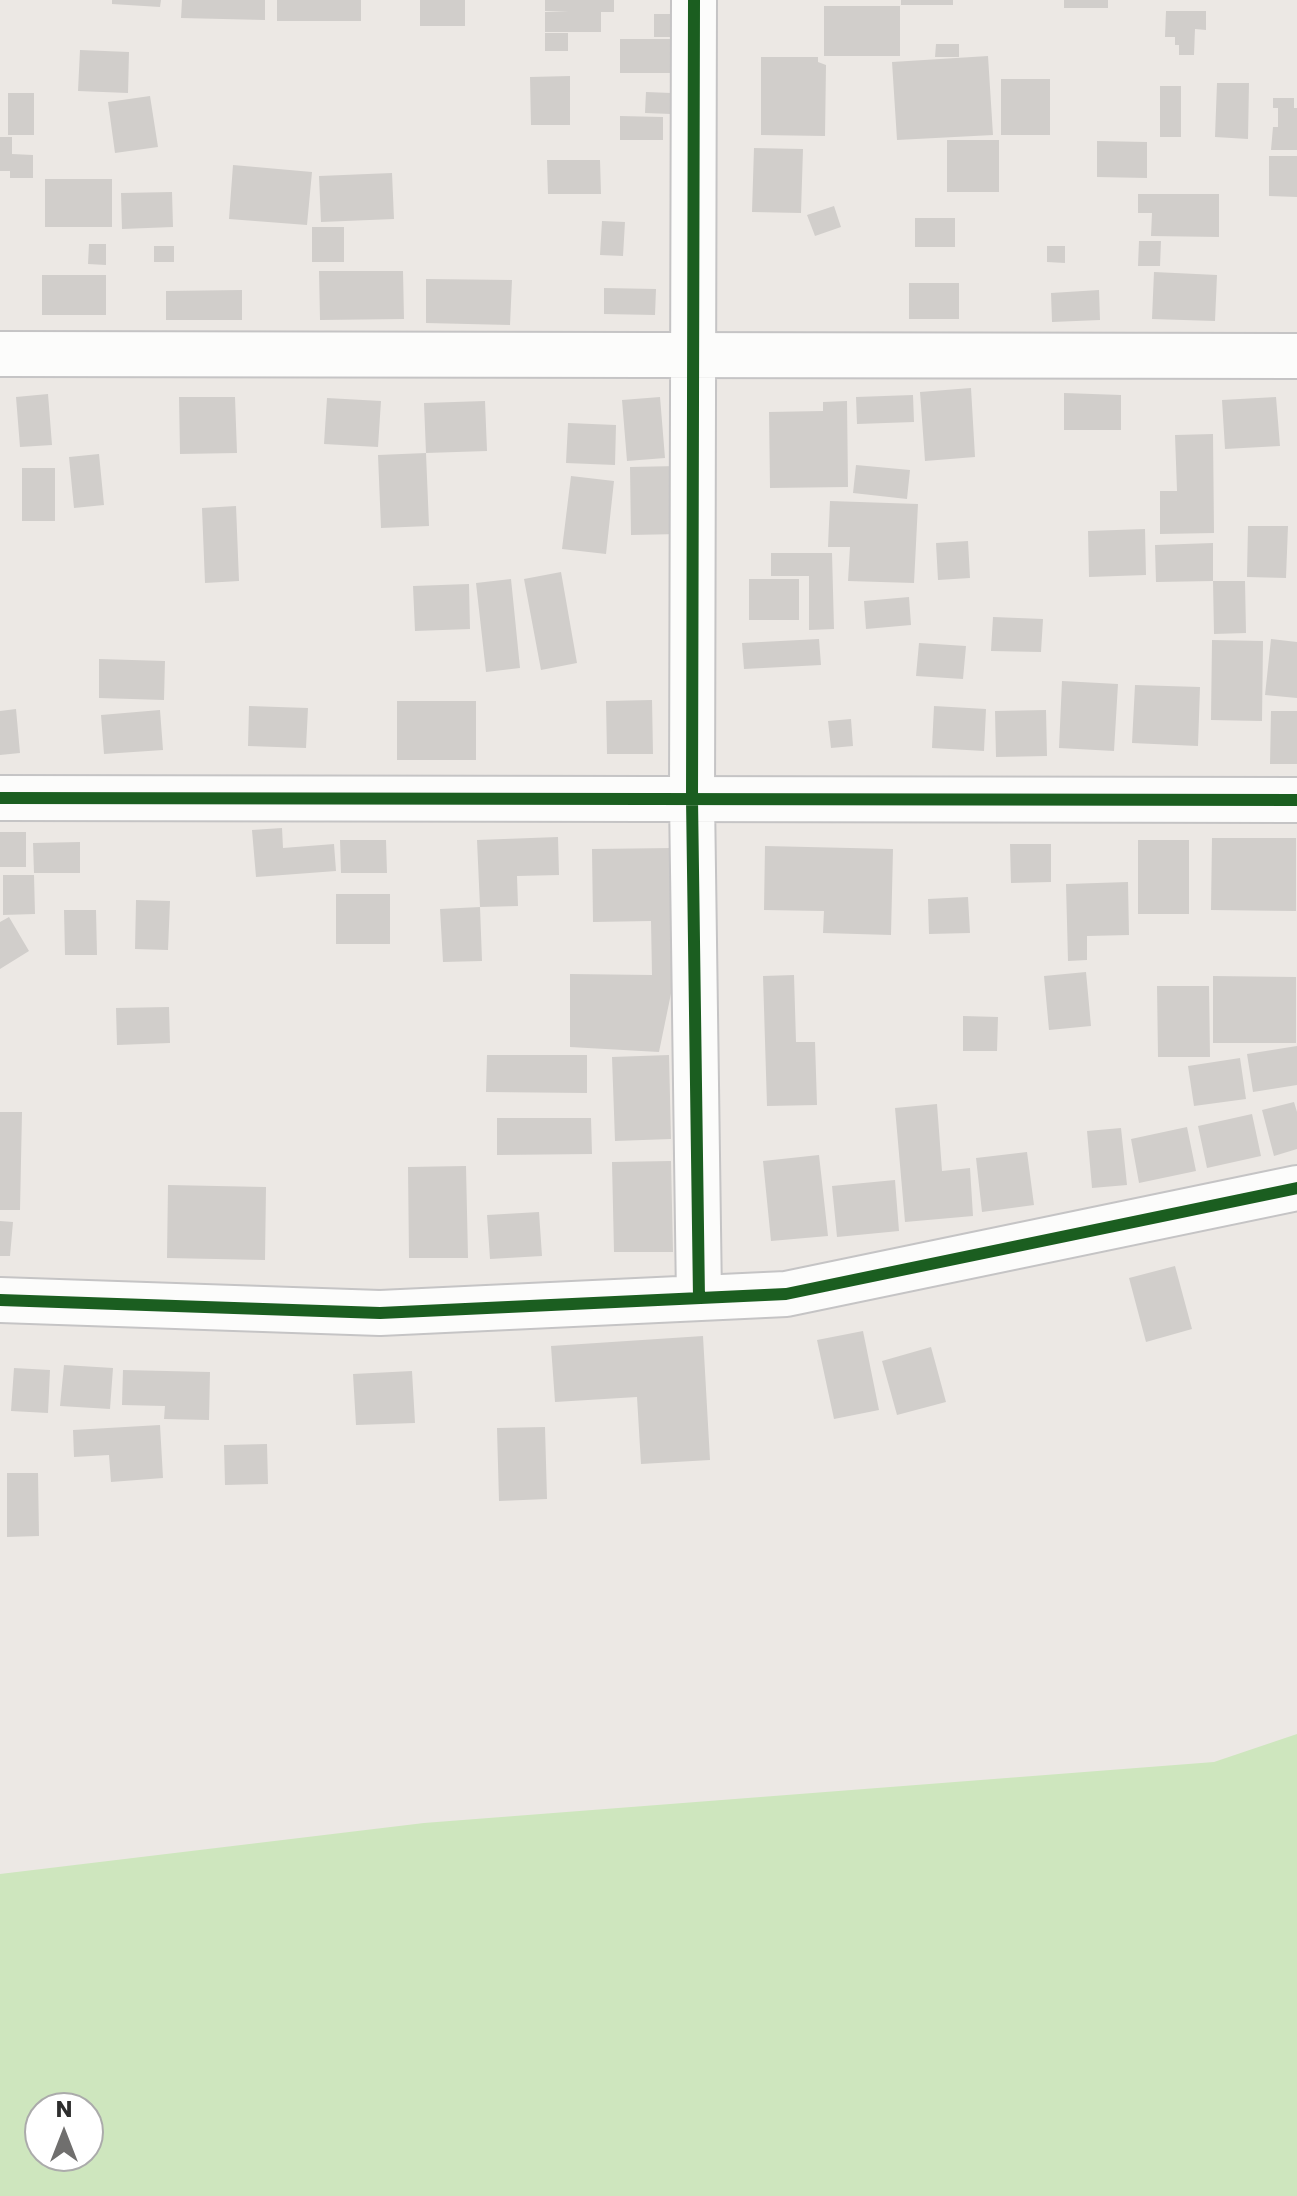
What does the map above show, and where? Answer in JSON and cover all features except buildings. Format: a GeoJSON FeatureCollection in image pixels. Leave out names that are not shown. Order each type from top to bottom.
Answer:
{"type":"FeatureCollection","features":[{"type":"Feature","properties":{"kind":"street"},"geometry":{"type":"LineString","coordinates":[[694,0],[692,799],[699,1298]]}},
{"type":"Feature","properties":{"kind":"street"},"geometry":{"type":"LineString","coordinates":[[0,354],[1297,356]]}},
{"type":"Feature","properties":{"kind":"street"},"geometry":{"type":"LineString","coordinates":[[0,798],[1297,800]]}},
{"type":"Feature","properties":{"kind":"street"},"geometry":{"type":"LineString","coordinates":[[0,1300],[380,1313],[786,1294],[1297,1188]]}},
{"type":"Feature","properties":{"kind":"green space"},"geometry":{"type":"Polygon","coordinates":[[[1297,1734],[1297,2196],[0,2196],[0,1874],[424,1823],[1214,1762],[1297,1734]]]}},
{"type":"Feature","properties":{"kind":"cycle path"},"geometry":{"type":"LineString","coordinates":[[694,0],[692,799],[699,1298]]}},
{"type":"Feature","properties":{"kind":"cycle path"},"geometry":{"type":"LineString","coordinates":[[0,798],[1297,800]]}},
{"type":"Feature","properties":{"kind":"cycle path"},"geometry":{"type":"LineString","coordinates":[[0,1300],[380,1313],[786,1294],[1297,1188]]}}]}
